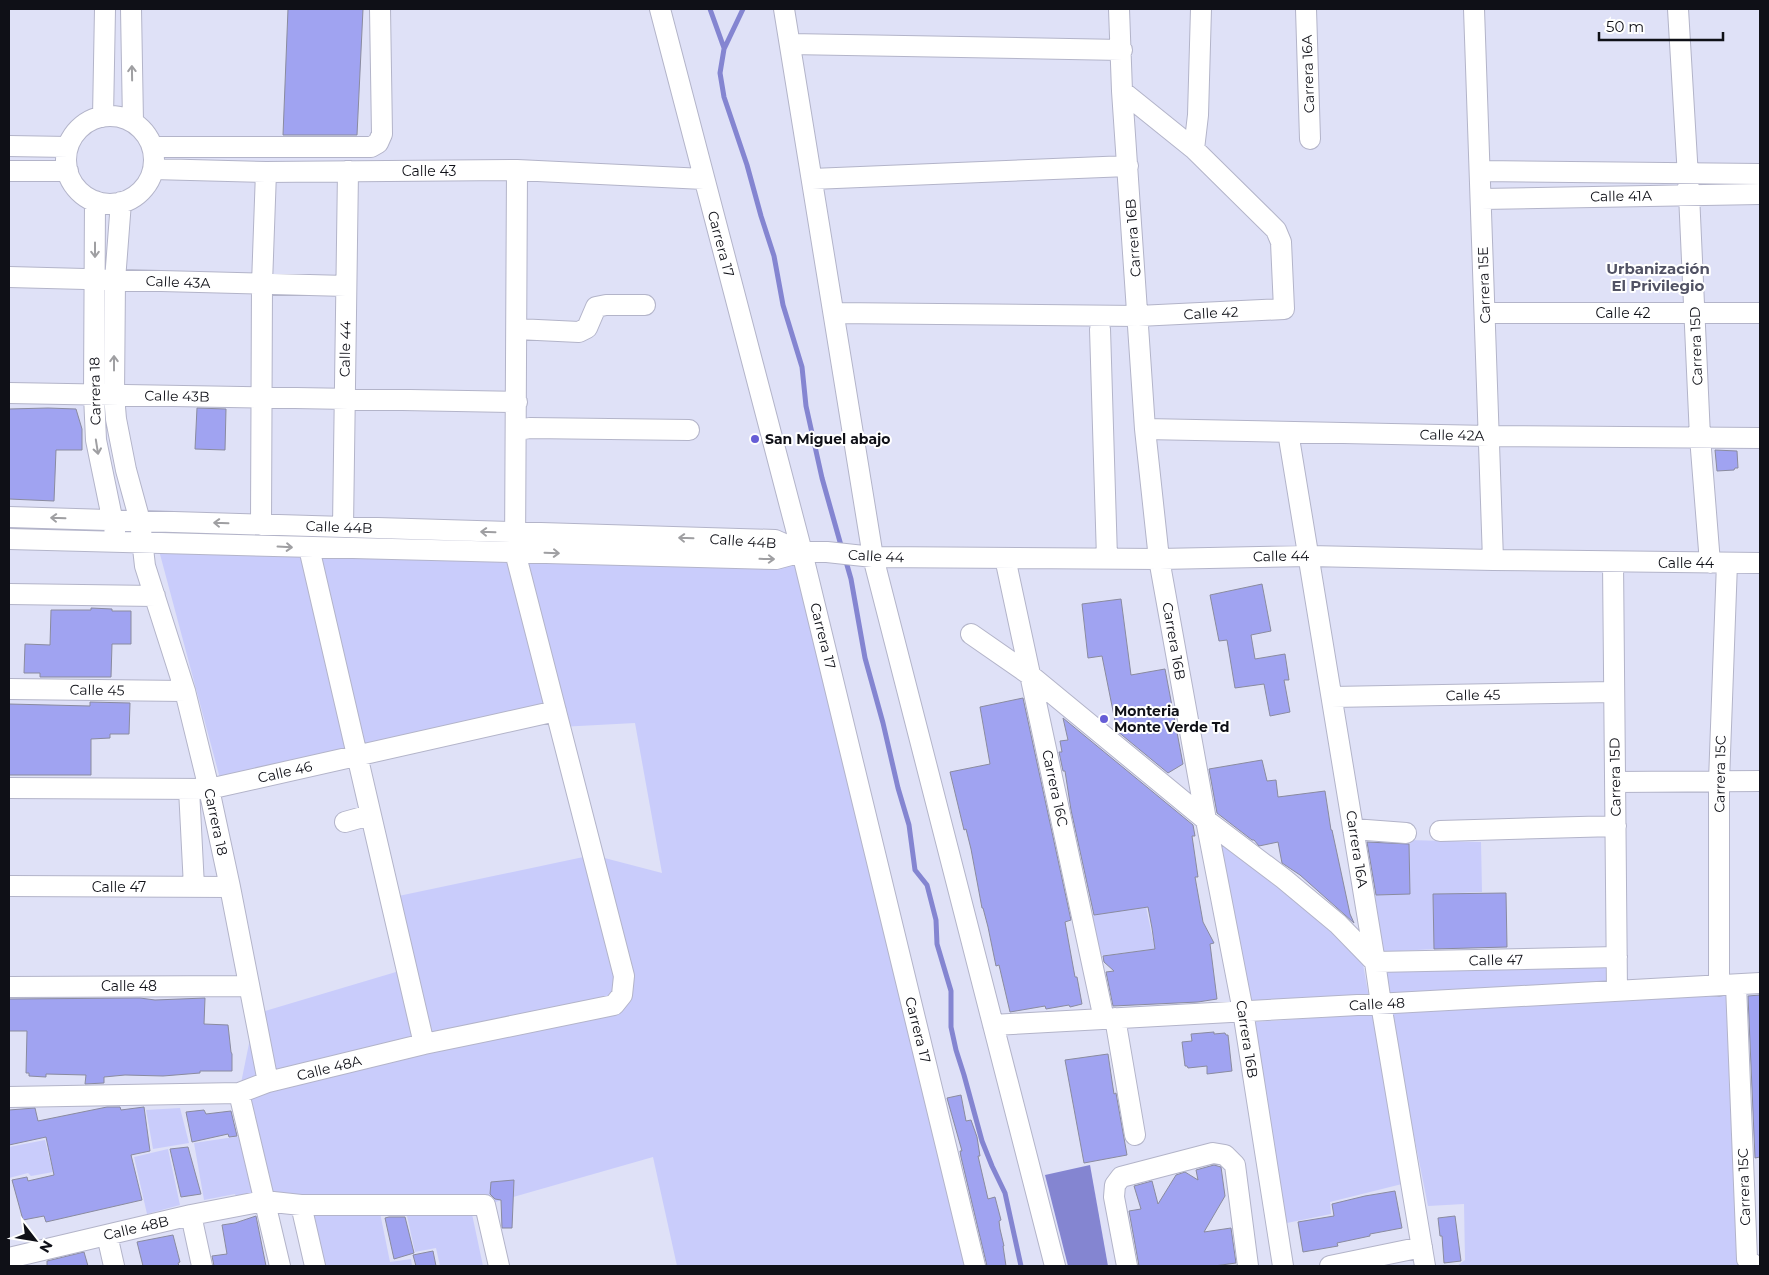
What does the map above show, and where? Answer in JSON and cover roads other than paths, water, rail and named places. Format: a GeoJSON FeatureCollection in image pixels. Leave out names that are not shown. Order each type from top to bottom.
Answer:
{"type":"FeatureCollection","features":[{"type":"Feature","properties":{"kind":"street"},"geometry":{"type":"LineString","coordinates":[[102,117],[105,9]]}},
{"type":"Feature","properties":{"kind":"street"},"geometry":{"type":"LineString","coordinates":[[131,9],[133,122]]}},
{"type":"Feature","properties":{"kind":"street"},"geometry":{"type":"LineString","coordinates":[[152,147],[370,147],[378,143],[382,134],[380,9]]}},
{"type":"Feature","properties":{"kind":"street","name":"Carrera 17"},"geometry":{"type":"LineString","coordinates":[[660,9],[802,552],[975,1266]]}},
{"type":"Feature","properties":{"kind":"street"},"geometry":{"type":"LineString","coordinates":[[784,9],[834,313],[869,557],[1055,1266]]}},
{"type":"Feature","properties":{"kind":"street","name":"Carrera 16B"},"geometry":{"type":"LineString","coordinates":[[1119,9],[1122,91],[1144,429],[1159,558],[1206,820],[1243,1011],[1283,1266]]}},
{"type":"Feature","properties":{"kind":"street"},"geometry":{"type":"LineString","coordinates":[[1194,149],[1198,115],[1200,9]]}},
{"type":"Feature","properties":{"kind":"street","name":"Carrera 16A"},"geometry":{"type":"LineString","coordinates":[[1306,9],[1310,139]]}},
{"type":"Feature","properties":{"kind":"street","name":"Carrera 15E"},"geometry":{"type":"LineString","coordinates":[[1474,9],[1493,560]]}},
{"type":"Feature","properties":{"kind":"street","name":"Carrera 15D"},"geometry":{"type":"LineString","coordinates":[[1678,9],[1688,173],[1700,438],[1719,563]]}},
{"type":"Feature","properties":{"kind":"street"},"geometry":{"type":"LineString","coordinates":[[790,44],[1122,50]]}},
{"type":"Feature","properties":{"kind":"street"},"geometry":{"type":"LineString","coordinates":[[1122,91],[1194,149]]}},
{"type":"Feature","properties":{"kind":"street"},"geometry":{"type":"LineString","coordinates":[[102,117],[123,118],[133,122],[142,129],[152,147],[153,169],[149,180],[142,190],[132,198],[121,202],[104,203],[95,201],[78,190],[68,171],[66,160],[68,147],[85,124],[102,117]]}},
{"type":"Feature","properties":{"kind":"street"},"geometry":{"type":"LineString","coordinates":[[9,146],[68,147]]}},
{"type":"Feature","properties":{"kind":"street","name":"Calle 42"},"geometry":{"type":"LineString","coordinates":[[834,313],[1138,316],[1284,309],[1281,242],[1276,230],[1194,149]]}},
{"type":"Feature","properties":{"kind":"street"},"geometry":{"type":"LineString","coordinates":[[812,178],[1128,166]]}},
{"type":"Feature","properties":{"kind":"street","name":"Calle 43"},"geometry":{"type":"LineString","coordinates":[[153,169],[266,172],[517,170],[704,179]]}},
{"type":"Feature","properties":{"kind":"street"},"geometry":{"type":"LineString","coordinates":[[517,170],[516,552],[556,711]]}},
{"type":"Feature","properties":{"kind":"street"},"geometry":{"type":"LineString","coordinates":[[9,171],[68,171]]}},
{"type":"Feature","properties":{"kind":"street","name":"Calle 44"},"geometry":{"type":"LineString","coordinates":[[343,527],[348,171]]}},
{"type":"Feature","properties":{"kind":"street"},"geometry":{"type":"LineString","coordinates":[[1480,171],[1760,174]]}},
{"type":"Feature","properties":{"kind":"street"},"geometry":{"type":"LineString","coordinates":[[260,525],[262,284],[266,172]]}},
{"type":"Feature","properties":{"kind":"street","name":"Calle 41A"},"geometry":{"type":"LineString","coordinates":[[1481,199],[1760,194]]}},
{"type":"Feature","properties":{"kind":"street","name":"Carrera 18"},"geometry":{"type":"LineString","coordinates":[[95,201],[94,394],[96,440],[117,542]]}},
{"type":"Feature","properties":{"kind":"street","name":"Carrera 18"},"geometry":{"type":"LineString","coordinates":[[121,202],[115,280],[114,395],[116,419],[126,470],[140,521],[144,542],[145,566],[185,691],[199,789],[230,887],[268,1082]]}},
{"type":"Feature","properties":{"kind":"street","name":"Calle 43A"},"geometry":{"type":"LineString","coordinates":[[9,277],[346,286]]}},
{"type":"Feature","properties":{"kind":"street"},"geometry":{"type":"LineString","coordinates":[[517,329],[579,332],[587,328],[596,307],[606,305],[645,305]]}},
{"type":"Feature","properties":{"kind":"street","name":"Calle 42"},"geometry":{"type":"LineString","coordinates":[[1485,313],[1760,313]]}},
{"type":"Feature","properties":{"kind":"street"},"geometry":{"type":"LineString","coordinates":[[1100,329],[1107,558]]}},
{"type":"Feature","properties":{"kind":"street","name":"Calle 43B"},"geometry":{"type":"LineString","coordinates":[[9,393],[517,402]]}},
{"type":"Feature","properties":{"kind":"street"},"geometry":{"type":"LineString","coordinates":[[517,430],[530,428],[690,430]]}},
{"type":"Feature","properties":{"kind":"street","name":"Calle 42A"},"geometry":{"type":"LineString","coordinates":[[1144,429],[1489,436],[1760,438]]}},
{"type":"Feature","properties":{"kind":"street","name":"Carrera 16A"},"geometry":{"type":"LineString","coordinates":[[1288,432],[1375,962],[1380,1004],[1424,1256]]}},
{"type":"Feature","properties":{"kind":"street","name":"Calle 44B"},"geometry":{"type":"LineString","coordinates":[[9,517],[516,532],[741,549]]}},
{"type":"Feature","properties":{"kind":"street","name":"Calle 44B"},"geometry":{"type":"LineString","coordinates":[[9,539],[516,552],[741,549],[775,540],[802,552]]}},
{"type":"Feature","properties":{"kind":"street"},"geometry":{"type":"LineString","coordinates":[[117,542],[145,566]]}},
{"type":"Feature","properties":{"kind":"street"},"geometry":{"type":"LineString","coordinates":[[309,548],[424,1044]]}},
{"type":"Feature","properties":{"kind":"street","name":"Calle 44"},"geometry":{"type":"LineString","coordinates":[[802,552],[827,552],[869,557],[1159,558],[1308,556],[1760,563]]}},
{"type":"Feature","properties":{"kind":"street","name":"Carrera 16C"},"geometry":{"type":"LineString","coordinates":[[1005,558],[1030,675],[1136,1135]]}},
{"type":"Feature","properties":{"kind":"street","name":"Carrera 15D"},"geometry":{"type":"LineString","coordinates":[[1613,562],[1617,991]]}},
{"type":"Feature","properties":{"kind":"street","name":"Carrera 15C"},"geometry":{"type":"LineString","coordinates":[[1719,563],[1719,781],[1728,985],[1747,1259],[1755,1266]]}},
{"type":"Feature","properties":{"kind":"street"},"geometry":{"type":"LineString","coordinates":[[9,594],[155,596]]}},
{"type":"Feature","properties":{"kind":"street"},"geometry":{"type":"LineString","coordinates":[[972,634],[1030,675],[1206,820],[1284,879],[1338,924],[1375,962]]}},
{"type":"Feature","properties":{"kind":"street","name":"Calle 45"},"geometry":{"type":"LineString","coordinates":[[9,689],[185,691]]}},
{"type":"Feature","properties":{"kind":"street","name":"Calle 45"},"geometry":{"type":"LineString","coordinates":[[1332,697],[1614,692]]}},
{"type":"Feature","properties":{"kind":"street"},"geometry":{"type":"LineString","coordinates":[[1040,716],[1072,710]]}},
{"type":"Feature","properties":{"kind":"street","name":"Calle 46"},"geometry":{"type":"LineString","coordinates":[[9,788],[199,789],[556,711]]}},
{"type":"Feature","properties":{"kind":"street","name":"Calle 48A"},"geometry":{"type":"LineString","coordinates":[[9,1097],[239,1093],[268,1082],[424,1044],[614,1005],[622,995],[624,976],[556,711]]}},
{"type":"Feature","properties":{"kind":"street"},"geometry":{"type":"LineString","coordinates":[[1615,782],[1760,781]]}},
{"type":"Feature","properties":{"kind":"street"},"geometry":{"type":"LineString","coordinates":[[194,887],[199,789]]}},
{"type":"Feature","properties":{"kind":"street"},"geometry":{"type":"LineString","coordinates":[[345,822],[370,815]]}},
{"type":"Feature","properties":{"kind":"street"},"geometry":{"type":"LineString","coordinates":[[1440,831],[1616,826]]}},
{"type":"Feature","properties":{"kind":"street"},"geometry":{"type":"LineString","coordinates":[[1353,829],[1406,834]]}},
{"type":"Feature","properties":{"kind":"street","name":"Calle 47"},"geometry":{"type":"LineString","coordinates":[[9,886],[230,887]]}},
{"type":"Feature","properties":{"kind":"street","name":"Calle 47"},"geometry":{"type":"LineString","coordinates":[[1375,962],[1617,957]]}},
{"type":"Feature","properties":{"kind":"street","name":"Calle 48"},"geometry":{"type":"LineString","coordinates":[[993,1025],[1760,984]]}},
{"type":"Feature","properties":{"kind":"street","name":"Calle 48"},"geometry":{"type":"LineString","coordinates":[[9,987],[249,986]]}},
{"type":"Feature","properties":{"kind":"street"},"geometry":{"type":"LineString","coordinates":[[239,1093],[280,1266]]}},
{"type":"Feature","properties":{"kind":"street"},"geometry":{"type":"LineString","coordinates":[[1127,1266],[1114,1197],[1115,1185],[1121,1177],[1213,1152],[1225,1155],[1235,1165],[1248,1266]]}},
{"type":"Feature","properties":{"kind":"street","name":"Calle 48B"},"geometry":{"type":"LineString","coordinates":[[11,1255],[191,1215],[264,1201],[301,1205],[485,1205],[499,1266]]}},
{"type":"Feature","properties":{"kind":"street"},"geometry":{"type":"LineString","coordinates":[[301,1205],[315,1266]]}},
{"type":"Feature","properties":{"kind":"street"},"geometry":{"type":"LineString","coordinates":[[191,1215],[202,1266]]}},
{"type":"Feature","properties":{"kind":"street"},"geometry":{"type":"LineString","coordinates":[[107,1235],[114,1266]]}},
{"type":"Feature","properties":{"kind":"street"},"geometry":{"type":"LineString","coordinates":[[1330,1266],[1424,1256]]}},
{"type":"Feature","properties":{"kind":"water"},"geometry":{"type":"Polygon","coordinates":[[[1090,1165],[1108,1266],[1068,1266],[1045,1175],[1090,1165]]]}},
{"type":"Feature","properties":{"kind":"waterway"},"geometry":{"type":"LineString","coordinates":[[710,9],[724,48]]}},
{"type":"Feature","properties":{"kind":"waterway"},"geometry":{"type":"LineString","coordinates":[[743,9],[724,49],[720,73],[724,97],[747,165],[774,256],[783,305],[802,367],[806,406],[822,478],[842,549]]}},
{"type":"Feature","properties":{"kind":"waterway"},"geometry":{"type":"LineString","coordinates":[[845,558],[851,579],[865,658],[909,825],[915,870],[927,885],[936,920],[937,944],[951,991],[951,1027],[956,1050],[982,1141],[1005,1193],[1021,1266]]}},
{"type":"Feature","properties":{"kind":"place","name":"San Miguel abajo"},"geometry":{"type":"Point","coordinates":[755,439]}},
{"type":"Feature","properties":{"kind":"place","name":"Monteria Monte Verde Td"},"geometry":{"type":"Point","coordinates":[1104,719]}},
{"type":"Feature","properties":{"kind":"district","name":"Urbanización El Privilegio"},"geometry":{"type":"Point","coordinates":[1658,278]}}]}
